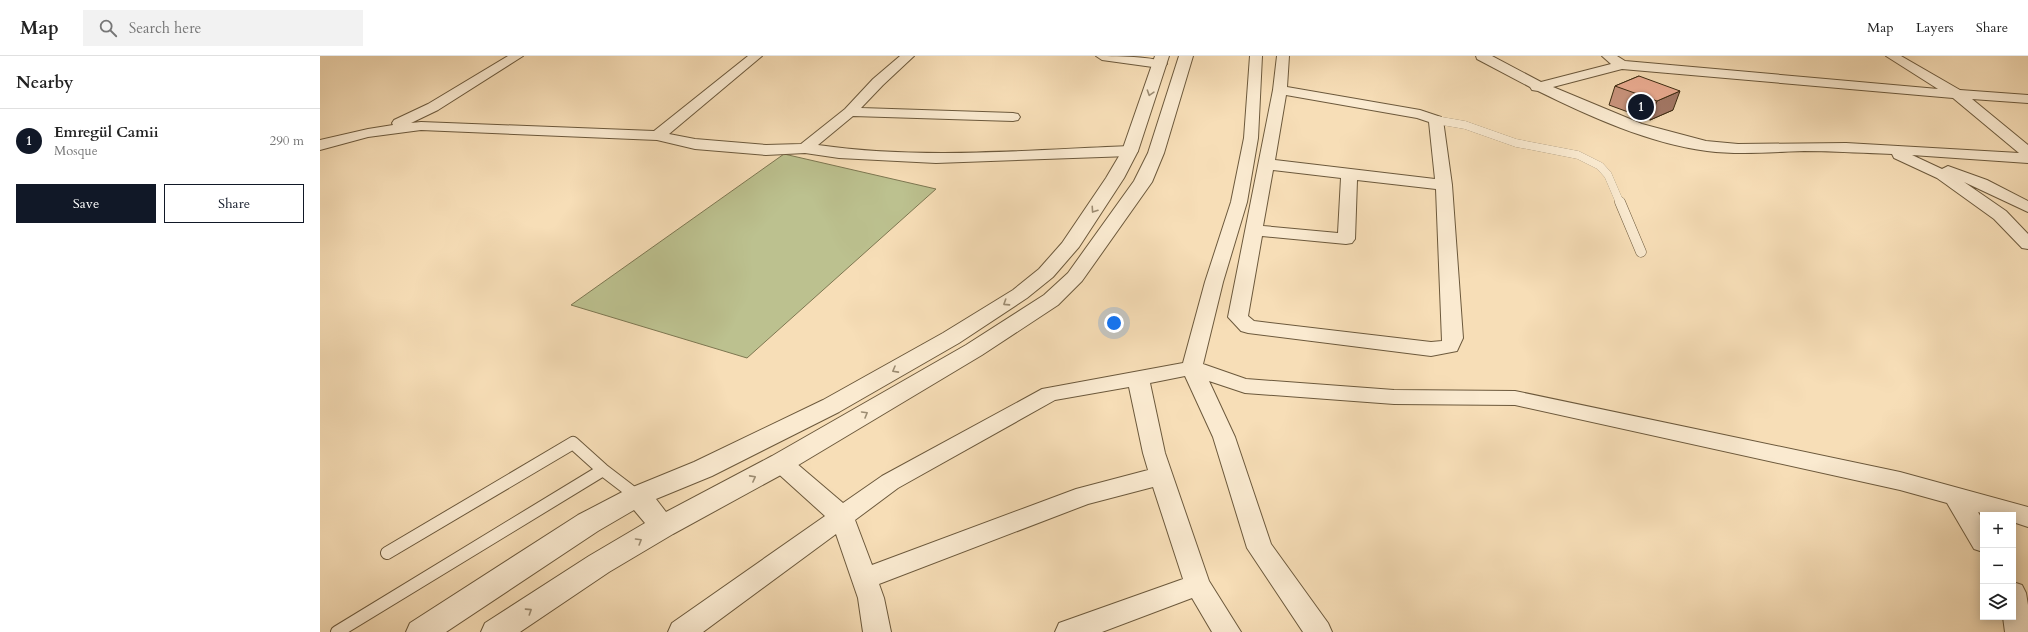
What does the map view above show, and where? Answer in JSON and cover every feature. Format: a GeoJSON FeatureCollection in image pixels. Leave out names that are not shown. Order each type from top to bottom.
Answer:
{"type":"FeatureCollection","features":[{"type":"Feature","properties":{"kind":"street"},"geometry":{"type":"LineString","coordinates":[[382,131],[433,107],[517,56]]}},
{"type":"Feature","properties":{"kind":"street"},"geometry":{"type":"LineString","coordinates":[[657,136],[756,56]]}},
{"type":"Feature","properties":{"kind":"street"},"geometry":{"type":"LineString","coordinates":[[804,148],[850,112],[878,82],[908,56]]}},
{"type":"Feature","properties":{"kind":"street"},"geometry":{"type":"LineString","coordinates":[[421,632],[588,523],[637,496],[703,469],[830,406],[951,338],[1020,294],[1046,274],[1069,247],[1115,178],[1130,151],[1161,60],[1102,56]]}},
{"type":"Feature","properties":{"kind":"street"},"geometry":{"type":"LineString","coordinates":[[496,632],[599,564],[663,526],[787,469],[1051,300],[1076,277],[1143,182],[1156,153],[1186,56]]}},
{"type":"Feature","properties":{"kind":"street"},"geometry":{"type":"LineString","coordinates":[[1256,56],[1251,138],[1239,202],[1214,282],[1192,368],[1224,437],[1260,548],[1318,632]]}},
{"type":"Feature","properties":{"kind":"street"},"geometry":{"type":"LineString","coordinates":[[1280,90],[1420,114],[1436,120],[1444,185],[1453,338],[1450,346],[1431,349],[1248,327],[1238,317],[1265,164],[1280,90],[1283,57],[1297,56]]}},
{"type":"Feature","properties":{"kind":"street"},"geometry":{"type":"LineString","coordinates":[[1482,56],[1537,87],[1638,128],[1690,143],[1718,148],[1820,147],[2028,158]]}},
{"type":"Feature","properties":{"kind":"street"},"geometry":{"type":"LineString","coordinates":[[1608,56],[1622,66]]}},
{"type":"Feature","properties":{"kind":"street"},"geometry":{"type":"LineString","coordinates":[[1892,56],[1958,95],[2028,153]]}},
{"type":"Feature","properties":{"kind":"street"},"geometry":{"type":"LineString","coordinates":[[1537,87],[1622,66],[1958,95],[2028,99]]}},
{"type":"Feature","properties":{"kind":"street"},"geometry":{"type":"LineString","coordinates":[[850,112],[1013,117]]}},
{"type":"Feature","properties":{"kind":"street"},"geometry":{"type":"LineString","coordinates":[[320,145],[382,131],[421,126],[657,136],[695,144],[766,150],[804,148],[839,153],[936,158],[1130,151],[1156,153]]}},
{"type":"Feature","properties":{"kind":"street"},"geometry":{"type":"LineString","coordinates":[[1889,150],[1981,183],[2028,207]]}},
{"type":"Feature","properties":{"kind":"street"},"geometry":{"type":"LineString","coordinates":[[1889,150],[1943,175],[2000,215],[2028,244]]}},
{"type":"Feature","properties":{"kind":"street"},"geometry":{"type":"LineString","coordinates":[[1265,164],[1444,185]]}},
{"type":"Feature","properties":{"kind":"street"},"geometry":{"type":"LineString","coordinates":[[1254,230],[1346,239],[1349,174]]}},
{"type":"Feature","properties":{"kind":"street"},"geometry":{"type":"LineString","coordinates":[[682,632],[890,482],[1050,394],[1192,368],[1245,386],[1394,397],[1514,398],[1585,415],[1900,481],[2028,517]]}},
{"type":"Feature","properties":{"kind":"street"},"geometry":{"type":"LineString","coordinates":[[1138,378],[1154,454],[1198,585],[1227,632]]}},
{"type":"Feature","properties":{"kind":"street"},"geometry":{"type":"LineString","coordinates":[[787,469],[842,517],[870,598],[877,632]]}},
{"type":"Feature","properties":{"kind":"street"},"geometry":{"type":"LineString","coordinates":[[864,579],[1084,496],[1161,476]]}},
{"type":"Feature","properties":{"kind":"street"},"geometry":{"type":"LineString","coordinates":[[637,496],[663,526]]}},
{"type":"Feature","properties":{"kind":"street"},"geometry":{"type":"LineString","coordinates":[[1955,496],[1980,537]]}},
{"type":"Feature","properties":{"kind":"street"},"geometry":{"type":"LineString","coordinates":[[1069,632],[1198,585]]}},
{"type":"Feature","properties":{"kind":"street"},"geometry":{"type":"LineString","coordinates":[[2016,612],[2019,632]]}},
{"type":"Feature","properties":{"kind":"lane"},"geometry":{"type":"LineString","coordinates":[[1436,120],[1465,125],[1516,143],[1578,156],[1600,166],[1608,175],[1642,252]]}},
{"type":"Feature","properties":{"kind":"lane"},"geometry":{"type":"LineString","coordinates":[[387,554],[573,443],[603,470],[637,496]]}},
{"type":"Feature","properties":{"kind":"lane"},"geometry":{"type":"LineString","coordinates":[[337,632],[603,470]]}},
{"type":"Feature","properties":{"kind":"green space"},"geometry":{"type":"Polygon","coordinates":[[[784,154],[936,189],[747,358],[571,305],[784,154]]]}},
{"type":"Feature","properties":{"kind":"building"},"geometry":{"type":"Polygon","coordinates":[[[1639,76],[1680,91],[1657,101],[1615,86],[1639,76]]]}},
{"type":"Feature","properties":{"kind":"place","name":"Emregül Camii"},"geometry":{"type":"Point","coordinates":[1641,107]}}]}
